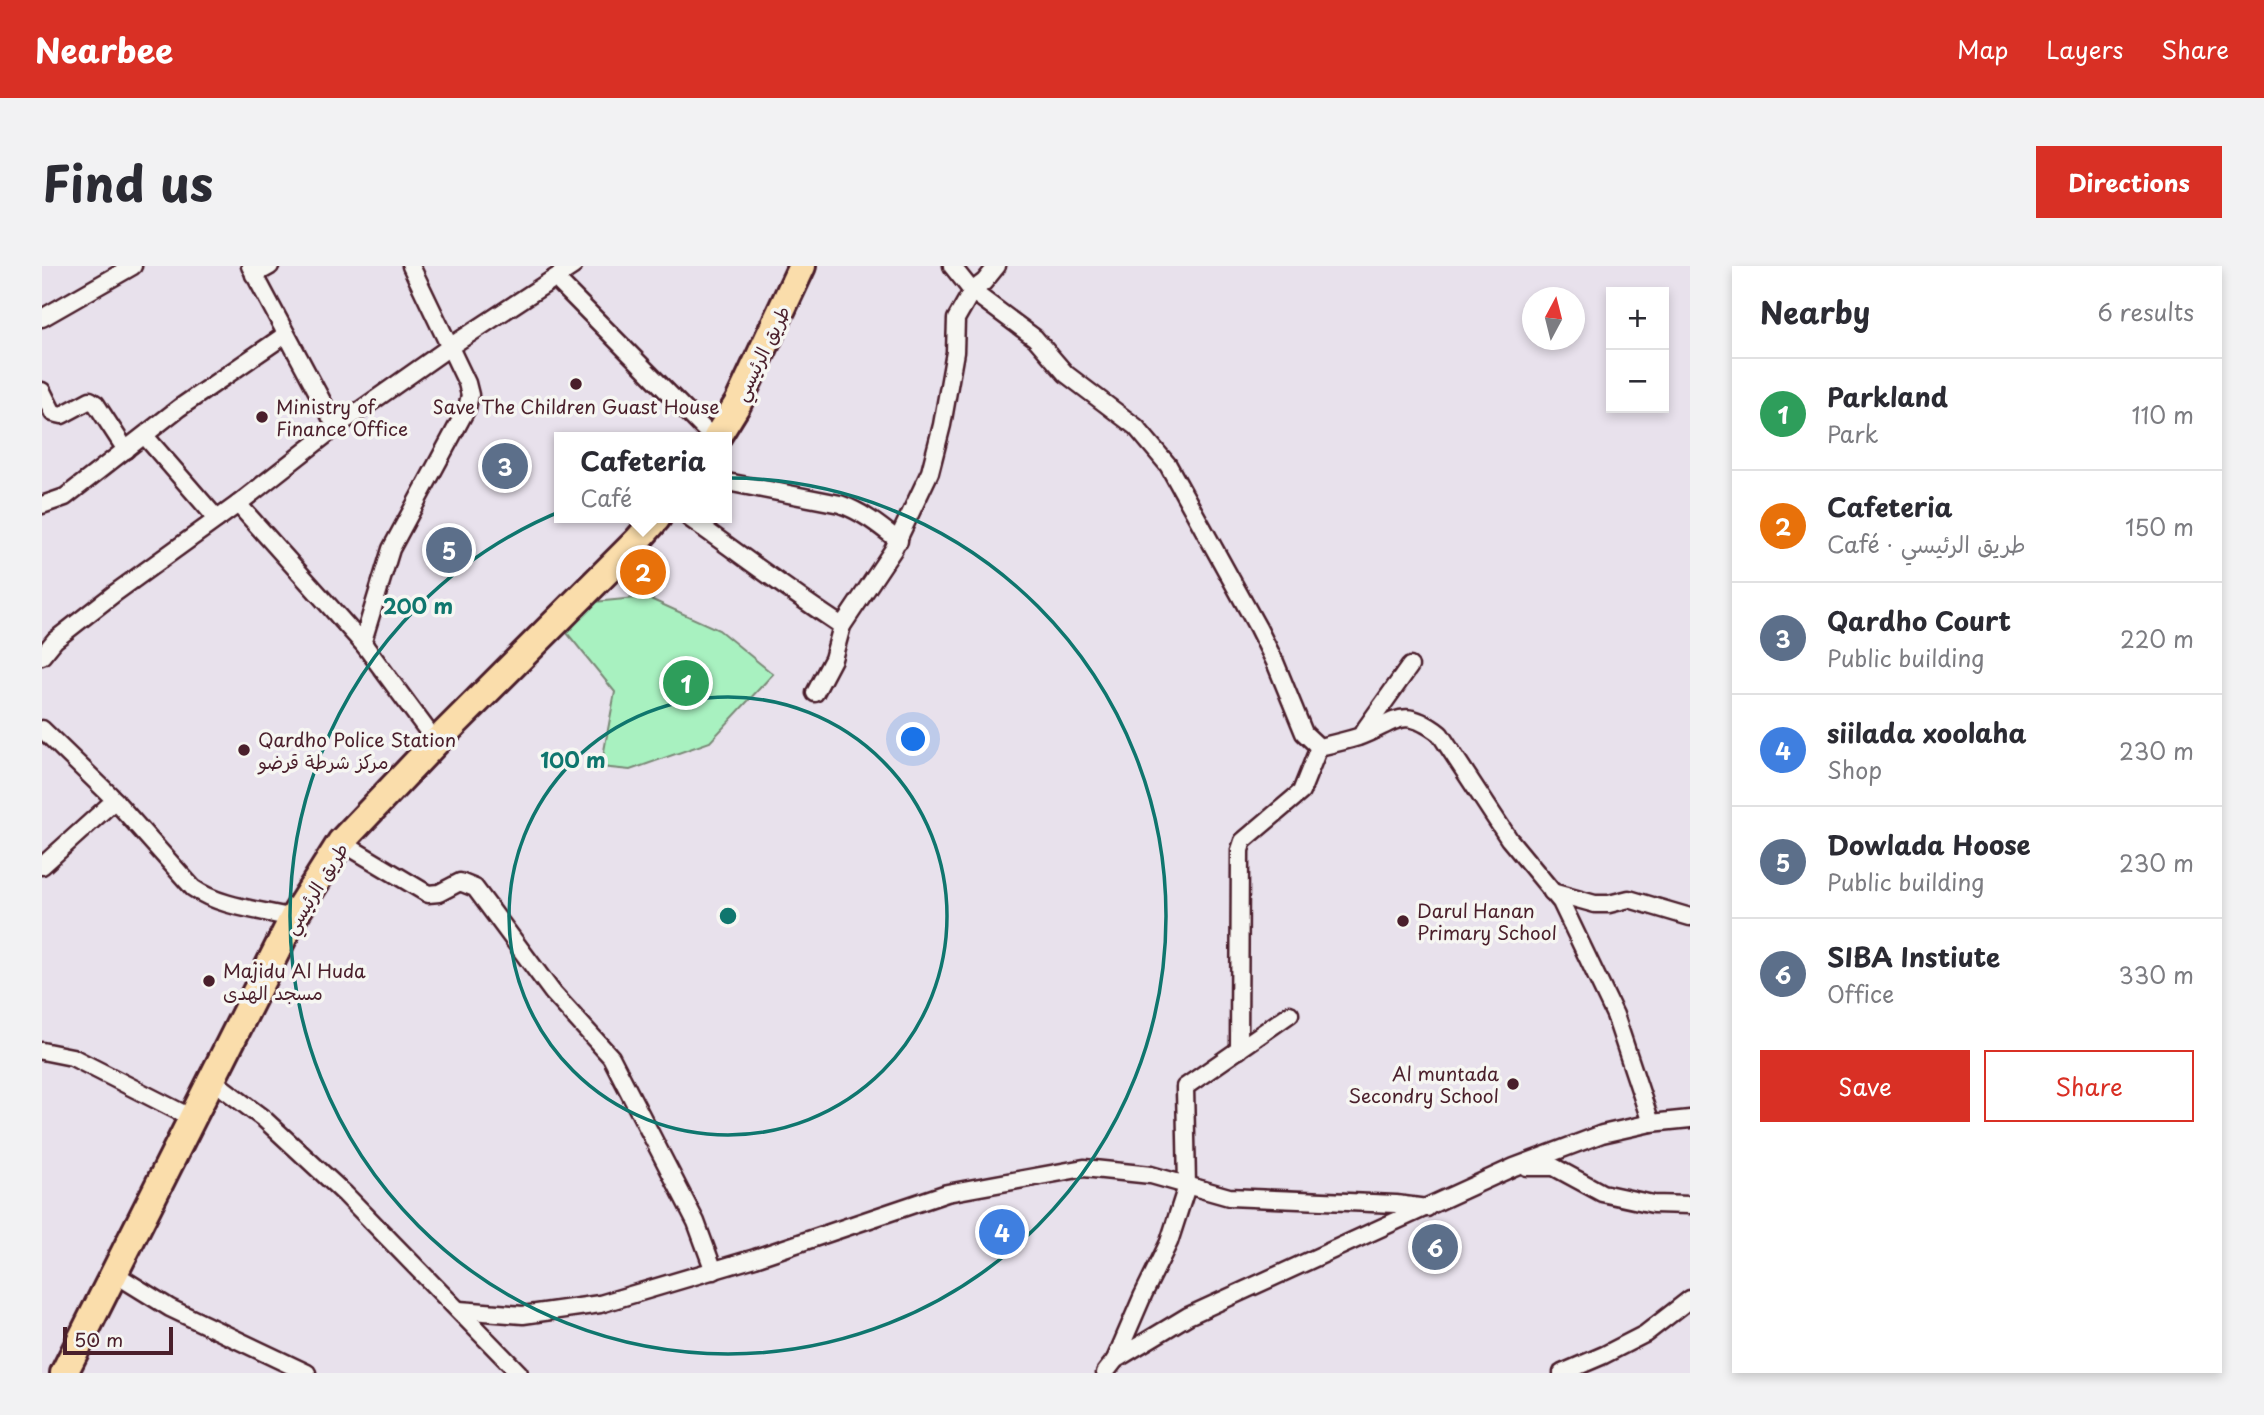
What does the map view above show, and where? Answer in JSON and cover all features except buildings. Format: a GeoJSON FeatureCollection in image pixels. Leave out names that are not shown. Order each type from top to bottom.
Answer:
{"type":"FeatureCollection","features":[{"type":"Feature","properties":{"kind":"main road","name":"طريق الرئيسي"},"geometry":{"type":"LineString","coordinates":[[718,432],[738,403],[802,266]]}},
{"type":"Feature","properties":{"kind":"main road","name":"طريق الرئيسي"},"geometry":{"type":"LineString","coordinates":[[64,1373],[293,918],[341,842],[653,523]]}},
{"type":"Feature","properties":{"kind":"street"},"geometry":{"type":"LineString","coordinates":[[42,318],[133,266]]}},
{"type":"Feature","properties":{"kind":"street"},"geometry":{"type":"LineString","coordinates":[[270,266],[252,270],[336,427]]}},
{"type":"Feature","properties":{"kind":"street"},"geometry":{"type":"LineString","coordinates":[[365,646],[363,641],[391,548],[467,408],[470,395],[451,346],[411,266]]}},
{"type":"Feature","properties":{"kind":"street"},"geometry":{"type":"LineString","coordinates":[[42,656],[65,632],[336,427],[451,346],[573,266]]}},
{"type":"Feature","properties":{"kind":"street"},"geometry":{"type":"LineString","coordinates":[[952,266],[972,291],[1035,338],[1066,374],[1136,427],[1168,465],[1258,628],[1304,733],[1319,747]]}},
{"type":"Feature","properties":{"kind":"street"},"geometry":{"type":"LineString","coordinates":[[816,693],[833,659],[842,626],[898,541],[930,472],[942,425],[955,352],[957,319],[972,291],[984,282],[997,266]]}},
{"type":"Feature","properties":{"kind":"street"},"geometry":{"type":"LineString","coordinates":[[555,278],[709,432]]}},
{"type":"Feature","properties":{"kind":"street"},"geometry":{"type":"LineString","coordinates":[[42,505],[65,498],[179,408],[285,335]]}},
{"type":"Feature","properties":{"kind":"street"},"geometry":{"type":"LineString","coordinates":[[42,391],[53,412],[62,415],[90,400],[96,404],[126,450]]}},
{"type":"Feature","properties":{"kind":"street"},"geometry":{"type":"LineString","coordinates":[[145,436],[217,519]]}},
{"type":"Feature","properties":{"kind":"street"},"geometry":{"type":"LineString","coordinates":[[732,483],[840,504],[866,515],[898,541]]}},
{"type":"Feature","properties":{"kind":"street"},"geometry":{"type":"LineString","coordinates":[[237,504],[365,646],[436,742]]}},
{"type":"Feature","properties":{"kind":"street"},"geometry":{"type":"LineString","coordinates":[[697,523],[842,626]]}},
{"type":"Feature","properties":{"kind":"street"},"geometry":{"type":"LineString","coordinates":[[1360,737],[1410,666]]}},
{"type":"Feature","properties":{"kind":"street"},"geometry":{"type":"LineString","coordinates":[[1319,747],[1360,737],[1389,721],[1410,718],[1427,724],[1440,734],[1509,839],[1561,902],[1615,1015],[1651,1123]]}},
{"type":"Feature","properties":{"kind":"street"},"geometry":{"type":"LineString","coordinates":[[42,729],[48,749],[115,800],[183,879],[207,898],[293,918]]}},
{"type":"Feature","properties":{"kind":"street"},"geometry":{"type":"LineString","coordinates":[[1239,1050],[1240,850],[1243,841],[1301,792],[1319,747]]}},
{"type":"Feature","properties":{"kind":"street"},"geometry":{"type":"LineString","coordinates":[[42,866],[115,800]]}},
{"type":"Feature","properties":{"kind":"street"},"geometry":{"type":"LineString","coordinates":[[341,842],[428,894],[439,893],[460,882],[475,888],[553,993],[611,1057],[696,1222],[714,1271]]}},
{"type":"Feature","properties":{"kind":"street"},"geometry":{"type":"LineString","coordinates":[[1552,892],[1595,904],[1629,899],[1690,917]]}},
{"type":"Feature","properties":{"kind":"street"},"geometry":{"type":"LineString","coordinates":[[1110,1367],[1169,1242],[1187,1186],[1185,1087],[1290,1014]]}},
{"type":"Feature","properties":{"kind":"street"},"geometry":{"type":"LineString","coordinates":[[42,1051],[72,1057],[192,1118]]}},
{"type":"Feature","properties":{"kind":"street"},"geometry":{"type":"LineString","coordinates":[[211,1079],[264,1119],[345,1194],[519,1373]]}},
{"type":"Feature","properties":{"kind":"street"},"geometry":{"type":"LineString","coordinates":[[1110,1367],[1188,1316],[1514,1167],[1602,1134],[1651,1123],[1690,1119]]}},
{"type":"Feature","properties":{"kind":"street"},"geometry":{"type":"LineString","coordinates":[[1514,1167],[1553,1167],[1602,1193],[1653,1205],[1690,1205]]}},
{"type":"Feature","properties":{"kind":"street"},"geometry":{"type":"LineString","coordinates":[[459,1310],[523,1315],[565,1310],[639,1294],[947,1193],[1084,1168],[1151,1175],[1229,1197],[1396,1204],[1427,1208]]}},
{"type":"Feature","properties":{"kind":"street"},"geometry":{"type":"LineString","coordinates":[[115,1274],[170,1308],[307,1373]]}},
{"type":"Feature","properties":{"kind":"street"},"geometry":{"type":"LineString","coordinates":[[1562,1373],[1645,1334],[1690,1299]]}},
{"type":"Feature","properties":{"kind":"green space"},"geometry":{"type":"Polygon","coordinates":[[[646,597],[719,630],[773,674],[710,742],[630,770],[601,767],[615,692],[567,633],[594,602],[646,597]]]}},
{"type":"Feature","properties":{"kind":"place","name":"Save The Children Guast House"},"geometry":{"type":"Point","coordinates":[576,384]}},
{"type":"Feature","properties":{"kind":"place","name":"Ministry of Finance Office"},"geometry":{"type":"Point","coordinates":[262,417]}},
{"type":"Feature","properties":{"kind":"place","name":"Qardho Court"},"geometry":{"type":"Point","coordinates":[505,466]}},
{"type":"Feature","properties":{"kind":"place","name":"Dowlada Hoose"},"geometry":{"type":"Point","coordinates":[449,550]}},
{"type":"Feature","properties":{"kind":"place","name":"Cafeteria"},"geometry":{"type":"Point","coordinates":[643,572]}},
{"type":"Feature","properties":{"kind":"place","name":"Parkland"},"geometry":{"type":"Point","coordinates":[686,683]}},
{"type":"Feature","properties":{"kind":"place","name":"Qardho Police Station مركز شرطة قرضو"},"geometry":{"type":"Point","coordinates":[244,750]}},
{"type":"Feature","properties":{"kind":"place","name":"Darul Hanan Primary School"},"geometry":{"type":"Point","coordinates":[1403,921]}},
{"type":"Feature","properties":{"kind":"place","name":"Majidu Al Huda مسجد الهدى"},"geometry":{"type":"Point","coordinates":[209,981]}},
{"type":"Feature","properties":{"kind":"place","name":"Al muntada Secondry School"},"geometry":{"type":"Point","coordinates":[1513,1084]}},
{"type":"Feature","properties":{"kind":"place","name":"siilada xoolaha"},"geometry":{"type":"Point","coordinates":[1002,1232]}},
{"type":"Feature","properties":{"kind":"place","name":"SIBA Instiute"},"geometry":{"type":"Point","coordinates":[1435,1247]}}]}
